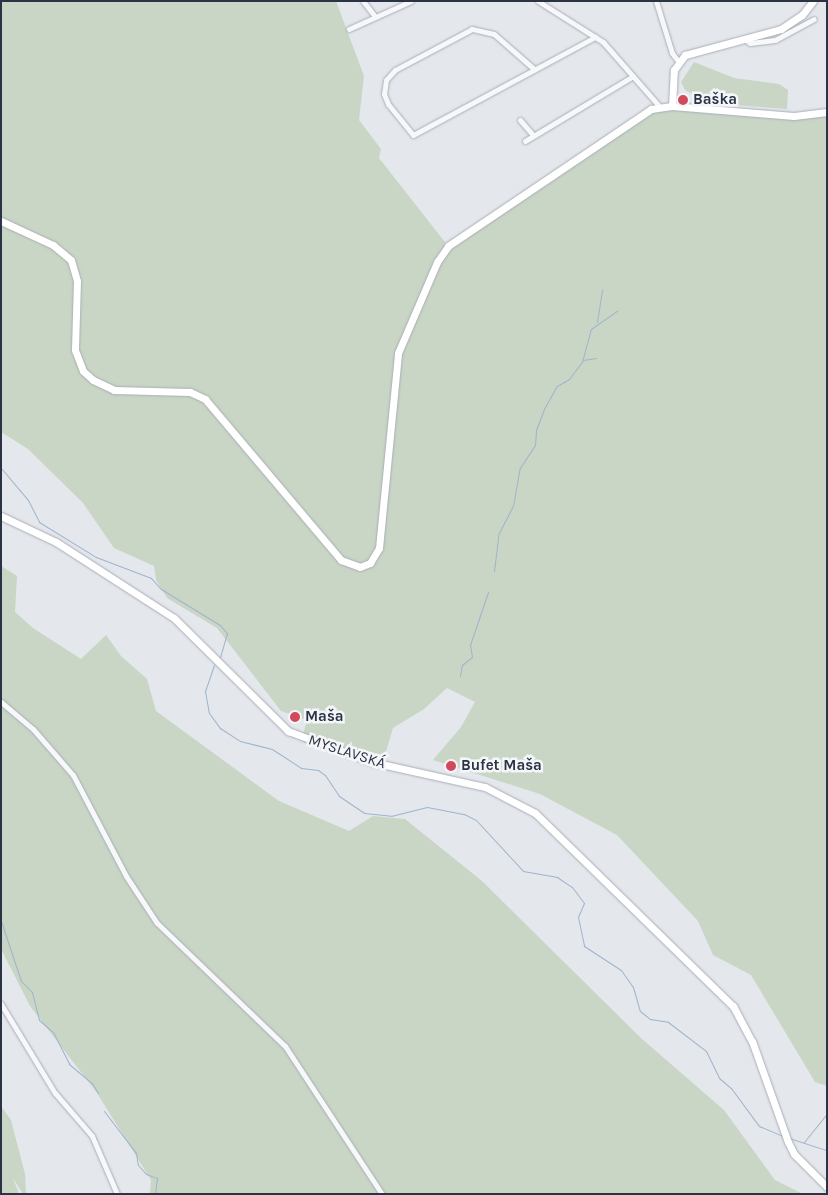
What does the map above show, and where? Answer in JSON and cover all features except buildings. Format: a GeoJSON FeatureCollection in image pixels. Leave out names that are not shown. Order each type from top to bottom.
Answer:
{"type":"FeatureCollection","features":[{"type":"Feature","properties":{"kind":"street"},"geometry":{"type":"LineString","coordinates":[[363,1],[374,16]]}},
{"type":"Feature","properties":{"kind":"street"},"geometry":{"type":"LineString","coordinates":[[348,29],[411,1]]}},
{"type":"Feature","properties":{"kind":"street"},"geometry":{"type":"LineString","coordinates":[[538,1],[595,37],[660,107]]}},
{"type":"Feature","properties":{"kind":"street"},"geometry":{"type":"LineString","coordinates":[[656,1],[672,53],[678,61]]}},
{"type":"Feature","properties":{"kind":"street"},"geometry":{"type":"LineString","coordinates":[[672,106],[673,72],[678,61],[693,51],[746,40],[794,22],[813,1]]}},
{"type":"Feature","properties":{"kind":"street"},"geometry":{"type":"LineString","coordinates":[[746,40],[750,43],[775,40],[814,19]]}},
{"type":"Feature","properties":{"kind":"street"},"geometry":{"type":"LineString","coordinates":[[534,69],[494,34],[472,29],[394,70],[386,80],[384,94],[388,104],[412,135],[595,37]]}},
{"type":"Feature","properties":{"kind":"street"},"geometry":{"type":"LineString","coordinates":[[524,141],[633,76]]}},
{"type":"Feature","properties":{"kind":"street"},"geometry":{"type":"LineString","coordinates":[[1,221],[53,245],[71,260],[77,281],[75,350],[83,371],[92,380],[121,391],[190,392],[205,399],[341,560],[353,567],[363,567],[376,557],[380,543],[395,364],[444,251],[466,232],[553,173],[639,116],[660,107],[672,106],[794,116],[827,112]]}},
{"type":"Feature","properties":{"kind":"street"},"geometry":{"type":"LineString","coordinates":[[520,120],[533,135]]}},
{"type":"Feature","properties":{"kind":"street","name":"MYSLAVSKÁ"},"geometry":{"type":"LineString","coordinates":[[1,516],[56,542],[174,618],[288,731],[350,755],[473,784],[510,797],[548,824],[715,985],[740,1015],[783,1130],[794,1154],[827,1186]]}},
{"type":"Feature","properties":{"kind":"street"},"geometry":{"type":"LineString","coordinates":[[1,702],[32,728],[73,775],[126,876],[157,923],[284,1046],[382,1194]]}},
{"type":"Feature","properties":{"kind":"street"},"geometry":{"type":"LineString","coordinates":[[1,1004],[55,1093],[92,1136],[117,1194]]}},
{"type":"Feature","properties":{"kind":"green space"},"geometry":{"type":"Polygon","coordinates":[[[1,1],[336,1],[364,76],[359,120],[381,149],[379,158],[448,246],[651,109],[672,106],[702,113],[778,115],[827,112],[827,1086],[815,1082],[751,975],[713,955],[698,921],[617,835],[540,794],[433,760],[461,727],[475,702],[447,688],[424,709],[393,728],[385,755],[373,765],[301,741],[306,724],[304,719],[281,711],[217,628],[167,598],[156,580],[154,566],[114,548],[83,503],[28,449],[1,432],[1,1]]]}},
{"type":"Feature","properties":{"kind":"green space"},"geometry":{"type":"Polygon","coordinates":[[[694,62],[734,78],[779,84],[788,90],[787,109],[709,103],[685,90],[681,82],[694,62]]]}},
{"type":"Feature","properties":{"kind":"green space"},"geometry":{"type":"Polygon","coordinates":[[[1,566],[17,576],[15,612],[33,628],[81,659],[106,635],[121,656],[147,679],[156,711],[279,801],[349,831],[373,816],[405,819],[482,881],[642,1039],[724,1110],[775,1180],[803,1194],[150,1194],[151,1180],[97,1093],[30,1006],[1,949],[1,566]]]}},
{"type":"Feature","properties":{"kind":"green space"},"geometry":{"type":"Polygon","coordinates":[[[1,1106],[11,1120],[25,1174],[26,1194],[23,1194],[13,1178],[19,1194],[1,1194],[1,1106]]]}},
{"type":"Feature","properties":{"kind":"waterway"},"geometry":{"type":"LineString","coordinates":[[597,322],[602,289]]}},
{"type":"Feature","properties":{"kind":"waterway"},"geometry":{"type":"LineString","coordinates":[[494,571],[499,533],[513,506],[520,468],[535,445],[536,430],[544,409],[557,386],[569,379],[582,362],[591,329],[617,311]]}},
{"type":"Feature","properties":{"kind":"waterway"},"geometry":{"type":"LineString","coordinates":[[583,360],[596,358]]}},
{"type":"Feature","properties":{"kind":"waterway"},"geometry":{"type":"LineString","coordinates":[[1,468],[28,500],[39,522],[96,557],[151,578],[161,589],[220,625],[227,633],[220,657]]}},
{"type":"Feature","properties":{"kind":"waterway"},"geometry":{"type":"LineString","coordinates":[[460,676],[462,665],[472,657],[470,645],[488,592]]}},
{"type":"Feature","properties":{"kind":"waterway"},"geometry":{"type":"LineString","coordinates":[[214,665],[205,691],[209,713],[220,728],[240,741],[272,749],[301,768],[318,770],[325,775],[339,796],[364,813],[391,816],[427,807],[464,814],[476,820],[523,871],[557,877],[572,887],[584,903],[578,917],[584,946],[621,970],[633,987],[640,1011],[650,1019],[668,1022],[706,1051],[719,1078],[731,1088],[759,1126],[783,1136]]}},
{"type":"Feature","properties":{"kind":"waterway"},"geometry":{"type":"LineString","coordinates":[[1,921],[21,981],[32,992],[39,1020],[53,1032],[69,1064],[92,1083],[98,1093]]}},
{"type":"Feature","properties":{"kind":"waterway"},"geometry":{"type":"LineString","coordinates":[[104,1111],[136,1153],[138,1165],[146,1174],[157,1178],[155,1194]]}},
{"type":"Feature","properties":{"kind":"waterway"},"geometry":{"type":"LineString","coordinates":[[804,1142],[827,1114]]}},
{"type":"Feature","properties":{"kind":"waterway"},"geometry":{"type":"LineString","coordinates":[[789,1138],[827,1150]]}},
{"type":"Feature","properties":{"kind":"place","name":"Baška"},"geometry":{"type":"Point","coordinates":[683,100]}},
{"type":"Feature","properties":{"kind":"place","name":"Maša"},"geometry":{"type":"Point","coordinates":[295,717]}},
{"type":"Feature","properties":{"kind":"place","name":"Bufet Maša"},"geometry":{"type":"Point","coordinates":[451,766]}}]}
